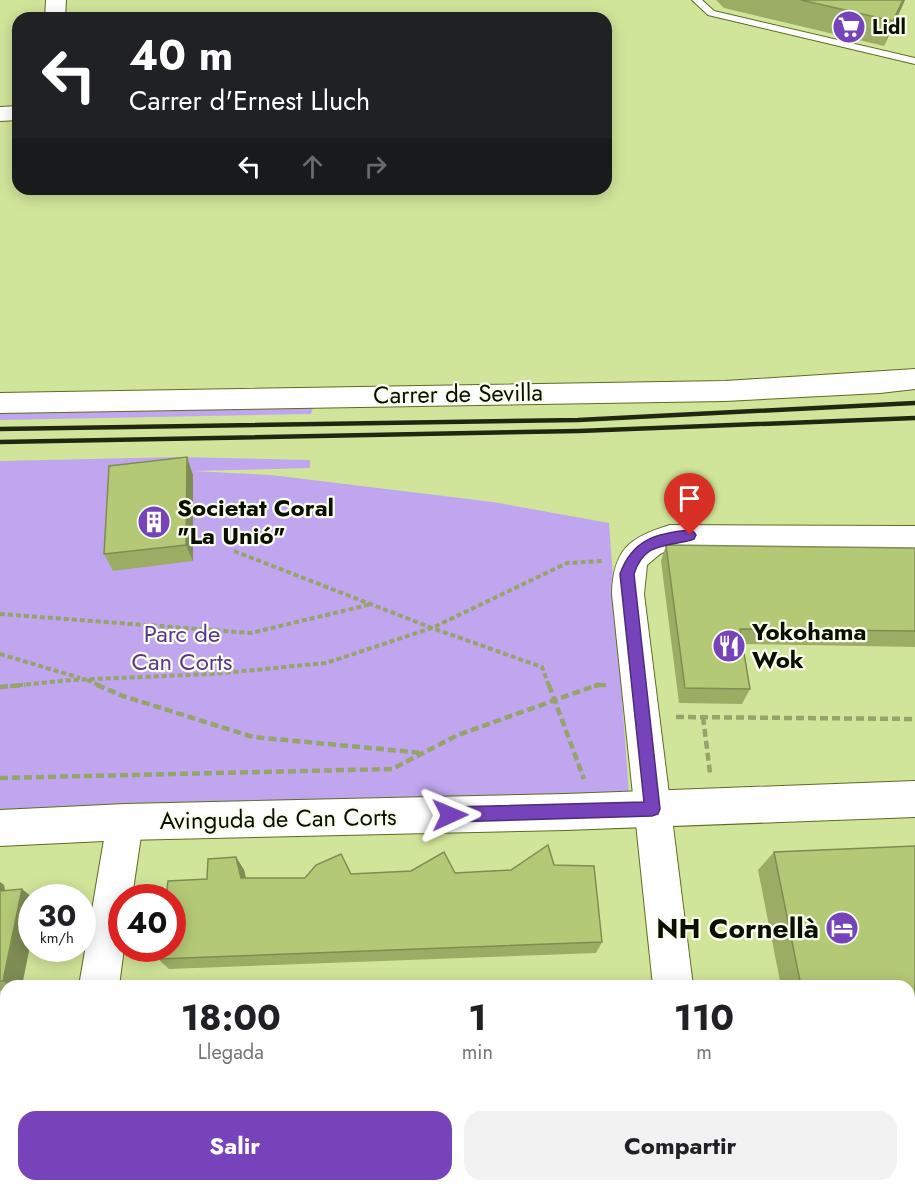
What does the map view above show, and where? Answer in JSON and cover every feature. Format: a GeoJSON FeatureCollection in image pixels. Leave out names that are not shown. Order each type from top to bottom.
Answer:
{"type":"FeatureCollection","features":[{"type":"Feature","properties":{"kind":"street","name":"Carrer de Sevilla"},"geometry":{"type":"LineString","coordinates":[[0,403],[725,391],[915,380]]}},
{"type":"Feature","properties":{"kind":"street"},"geometry":{"type":"LineString","coordinates":[[672,980],[628,594],[627,574],[632,560],[644,548],[656,541],[690,535],[812,539],[915,538]]}},
{"type":"Feature","properties":{"kind":"street","name":"Avinguda de Can Corts"},"geometry":{"type":"LineString","coordinates":[[0,828],[125,822],[596,811],[915,799]]}},
{"type":"Feature","properties":{"kind":"street"},"geometry":{"type":"LineString","coordinates":[[100,980],[125,822]]}},
{"type":"Feature","properties":{"kind":"lane"},"geometry":{"type":"LineString","coordinates":[[697,0],[711,13],[915,62]]}},
{"type":"Feature","properties":{"kind":"path"},"geometry":{"type":"LineString","coordinates":[[234,551],[373,603],[432,628],[542,667],[552,700],[596,811]]}},
{"type":"Feature","properties":{"kind":"path"},"geometry":{"type":"LineString","coordinates":[[0,687],[85,679],[213,674],[326,663],[432,628],[567,563],[632,560]]}},
{"type":"Feature","properties":{"kind":"path"},"geometry":{"type":"LineString","coordinates":[[0,614],[251,633],[373,603]]}},
{"type":"Feature","properties":{"kind":"path"},"geometry":{"type":"LineString","coordinates":[[0,654],[85,679],[123,696],[253,737],[424,753]]}},
{"type":"Feature","properties":{"kind":"path"},"geometry":{"type":"LineString","coordinates":[[0,778],[392,768],[458,735],[597,685],[614,684]]}},
{"type":"Feature","properties":{"kind":"path"},"geometry":{"type":"LineString","coordinates":[[671,717],[915,719]]}},
{"type":"Feature","properties":{"kind":"path"},"geometry":{"type":"LineString","coordinates":[[703,717],[715,806]]}},
{"type":"Feature","properties":{"kind":"green space"},"geometry":{"type":"Polygon","coordinates":[[[314,404],[311,414],[0,420],[0,409],[314,404]]]}},
{"type":"Feature","properties":{"kind":"green space","name":"Parc de Can Corts"},"geometry":{"type":"Polygon","coordinates":[[[180,457],[310,460],[310,468],[193,471],[271,475],[493,502],[609,523],[629,793],[0,837],[0,461],[180,457]]]}},
{"type":"Feature","properties":{"kind":"building"},"geometry":{"type":"Polygon","coordinates":[[[801,0],[903,0],[893,21],[801,0]]]}},
{"type":"Feature","properties":{"kind":"building","name":"Societat Coral \"La Unió\""},"geometry":{"type":"Polygon","coordinates":[[[187,457],[186,545],[104,554],[109,466],[187,457]]]}},
{"type":"Feature","properties":{"kind":"building"},"geometry":{"type":"Polygon","coordinates":[[[666,545],[915,548],[915,631],[740,629],[750,689],[685,688],[666,545]]]}},
{"type":"Feature","properties":{"kind":"building"},"geometry":{"type":"Polygon","coordinates":[[[548,845],[554,865],[594,866],[602,942],[186,958],[186,884],[168,884],[168,881],[207,879],[208,859],[236,857],[241,878],[305,878],[316,865],[341,854],[351,874],[411,871],[444,852],[455,873],[511,870],[548,845]]]}},
{"type":"Feature","properties":{"kind":"building","name":"NH Cornellà"},"geometry":{"type":"Polygon","coordinates":[[[915,846],[915,980],[800,980],[774,852],[915,846]]]}},
{"type":"Feature","properties":{"kind":"building"},"geometry":{"type":"Polygon","coordinates":[[[18,889],[18,908],[3,980],[0,980],[0,891],[18,889]]]}},
{"type":"Feature","properties":{"kind":"railway"},"geometry":{"type":"LineString","coordinates":[[0,429],[578,420],[915,403]]}},
{"type":"Feature","properties":{"kind":"railway"},"geometry":{"type":"LineString","coordinates":[[0,442],[579,431],[915,418]]}},
{"type":"Feature","properties":{"kind":"place","name":"Lidl"},"geometry":{"type":"Point","coordinates":[849,27]}},
{"type":"Feature","properties":{"kind":"place","name":"Societat Coral \"La Unió\""},"geometry":{"type":"Point","coordinates":[154,522]}},
{"type":"Feature","properties":{"kind":"place","name":"Yokohama Wok"},"geometry":{"type":"Point","coordinates":[729,646]}},
{"type":"Feature","properties":{"kind":"place","name":"NH Cornellà"},"geometry":{"type":"Point","coordinates":[842,928]}},
{"type":"Feature","properties":{"kind":"route"},"geometry":{"type":"LineString","coordinates":[[450,815],[652,809],[627,574],[632,560],[644,548],[670,537],[690,535]]}}]}
